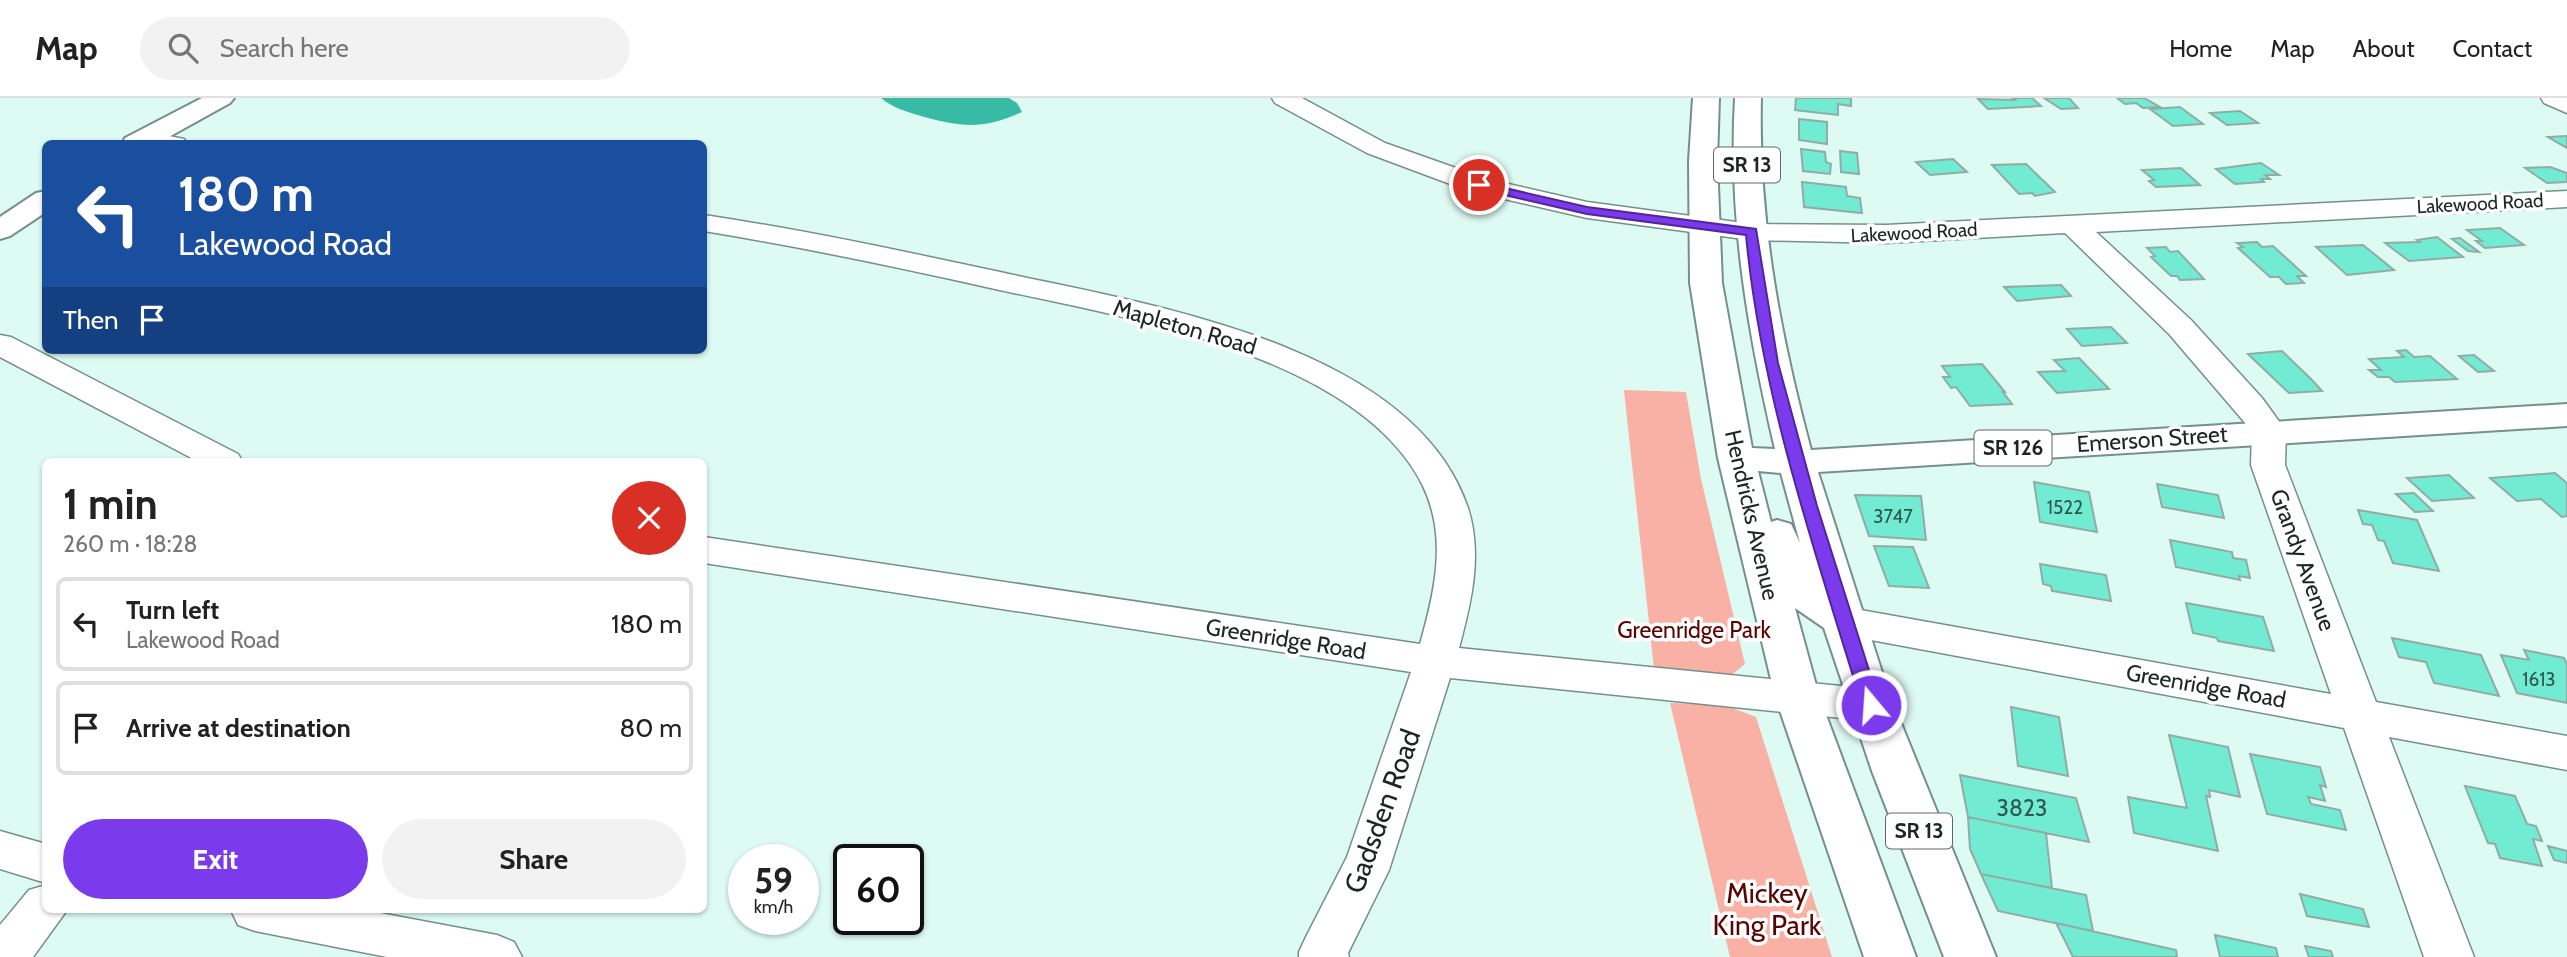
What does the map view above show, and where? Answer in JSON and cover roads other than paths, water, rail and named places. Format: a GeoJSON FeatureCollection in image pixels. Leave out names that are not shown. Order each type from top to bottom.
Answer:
{"type":"FeatureCollection","features":[{"type":"Feature","properties":{"kind":"main road","name":"Hendricks Avenue"},"geometry":{"type":"LineString","coordinates":[[1706,98],[1703,226],[1706,283],[1739,468],[1797,696],[1890,957]]}},
{"type":"Feature","properties":{"kind":"main road","name":"SR 13"},"geometry":{"type":"LineString","coordinates":[[1748,98],[1746,150],[1751,232],[1771,363],[1797,462],[1871,705],[1894,770],[1970,957]]}},
{"type":"Feature","properties":{"kind":"main road"},"geometry":{"type":"LineString","coordinates":[[141,140],[210,99]]}},
{"type":"Feature","properties":{"kind":"main road"},"geometry":{"type":"LineString","coordinates":[[0,230],[42,202]]}},
{"type":"Feature","properties":{"kind":"main road","name":"Emerson Street"},"geometry":{"type":"LineString","coordinates":[[1739,468],[2269,431],[2567,415]]}},
{"type":"Feature","properties":{"kind":"main road"},"geometry":{"type":"LineString","coordinates":[[1739,468],[1777,533],[1793,580],[1807,596],[1844,621]]}},
{"type":"Feature","properties":{"kind":"street","name":"Lakewood Road"},"geometry":{"type":"LineString","coordinates":[[1284,98],[1376,148],[1479,185],[1587,210],[1751,232],[1861,235],[2567,199]]}},
{"type":"Feature","properties":{"kind":"street"},"geometry":{"type":"LineString","coordinates":[[2553,98],[2567,106]]}},
{"type":"Feature","properties":{"kind":"street","name":"Mapleton Road"},"geometry":{"type":"LineString","coordinates":[[707,224],[909,261],[1116,307],[1255,345],[1304,366],[1353,393],[1389,421],[1426,457],[1446,492],[1456,529],[1458,571],[1434,661]]}},
{"type":"Feature","properties":{"kind":"street"},"geometry":{"type":"LineString","coordinates":[[2071,224],[2180,327],[2250,405],[2269,431]]}},
{"type":"Feature","properties":{"kind":"street"},"geometry":{"type":"LineString","coordinates":[[0,344],[218,458]]}},
{"type":"Feature","properties":{"kind":"street","name":"Grandy Avenue"},"geometry":{"type":"LineString","coordinates":[[2269,431],[2268,466],[2449,957]]}},
{"type":"Feature","properties":{"kind":"street","name":"Greenridge Road"},"geometry":{"type":"LineString","coordinates":[[707,550],[1434,661],[1871,705]]}},
{"type":"Feature","properties":{"kind":"street","name":"Greenridge Road"},"geometry":{"type":"LineString","coordinates":[[1844,621],[2567,753]]}},
{"type":"Feature","properties":{"kind":"street","name":"Gadsden Road"},"geometry":{"type":"LineString","coordinates":[[1321,955],[1361,881],[1434,661]]}},
{"type":"Feature","properties":{"kind":"street"},"geometry":{"type":"LineString","coordinates":[[0,850],[42,863]]}},
{"type":"Feature","properties":{"kind":"street"},"geometry":{"type":"LineString","coordinates":[[3,957],[42,910]]}},
{"type":"Feature","properties":{"kind":"street"},"geometry":{"type":"LineString","coordinates":[[270,913],[496,957]]}},
{"type":"Feature","properties":{"kind":"park label","name":"Greenridge Park"},"geometry":{"type":"Point","coordinates":[1694,630]}},
{"type":"Feature","properties":{"kind":"park label","name":"Mickey King Park"},"geometry":{"type":"Point","coordinates":[1767,909]}}]}
